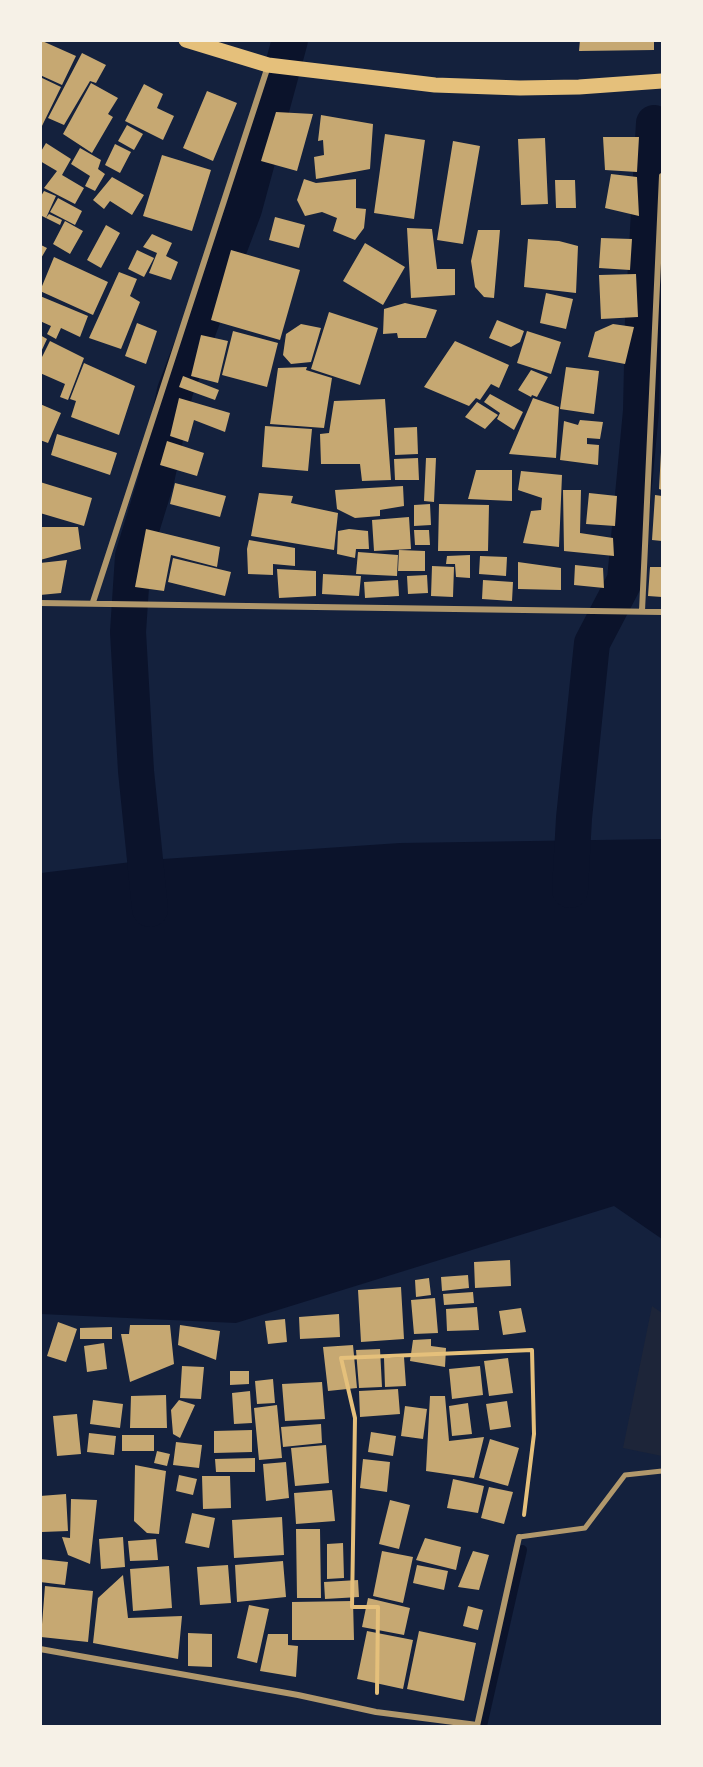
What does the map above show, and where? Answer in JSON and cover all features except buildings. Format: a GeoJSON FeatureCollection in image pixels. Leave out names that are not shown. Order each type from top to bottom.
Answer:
{"type":"FeatureCollection","features":[{"type":"Feature","properties":{"kind":"main road"},"geometry":{"type":"LineString","coordinates":[[186,40],[268,65],[435,85],[520,88],[579,87],[663,81]]}},
{"type":"Feature","properties":{"kind":"street"},"geometry":{"type":"LineString","coordinates":[[93,602],[268,65]]}},
{"type":"Feature","properties":{"kind":"street"},"geometry":{"type":"LineString","coordinates":[[642,611],[663,176]]}},
{"type":"Feature","properties":{"kind":"street"},"geometry":{"type":"LineString","coordinates":[[40,603],[663,612]]}},
{"type":"Feature","properties":{"kind":"street"},"geometry":{"type":"LineString","coordinates":[[40,1649],[298,1695],[376,1712],[477,1726],[519,1537],[585,1528],[625,1475],[663,1471]]}},
{"type":"Feature","properties":{"kind":"path"},"geometry":{"type":"LineString","coordinates":[[376,1712],[378,1606],[352,1607],[355,1418],[340,1358],[532,1350],[534,1434],[519,1537]]}},
{"type":"Feature","properties":{"kind":"shaded area"},"geometry":{"type":"Polygon","coordinates":[[[662,839],[662,1239],[614,1206],[236,1323],[41,1314],[41,873],[148,860],[400,843],[662,839]]]}},
{"type":"Feature","properties":{"kind":"shaded area"},"geometry":{"type":"Polygon","coordinates":[[[652,1306],[662,1313],[662,1456],[623,1448],[652,1306]]]}},
{"type":"Feature","properties":{"kind":"waterway"},"geometry":{"type":"LineString","coordinates":[[150,909],[136,771],[128,632],[133,556],[156,481],[175,391],[244,209],[290,40]]}},
{"type":"Feature","properties":{"kind":"waterway"},"geometry":{"type":"LineString","coordinates":[[570,890],[574,818],[592,643],[625,580],[641,411],[643,319],[654,123]]}},
{"type":"Feature","properties":{"kind":"waterway"},"geometry":{"type":"LineString","coordinates":[[482,1726],[522,1550]]}}]}
